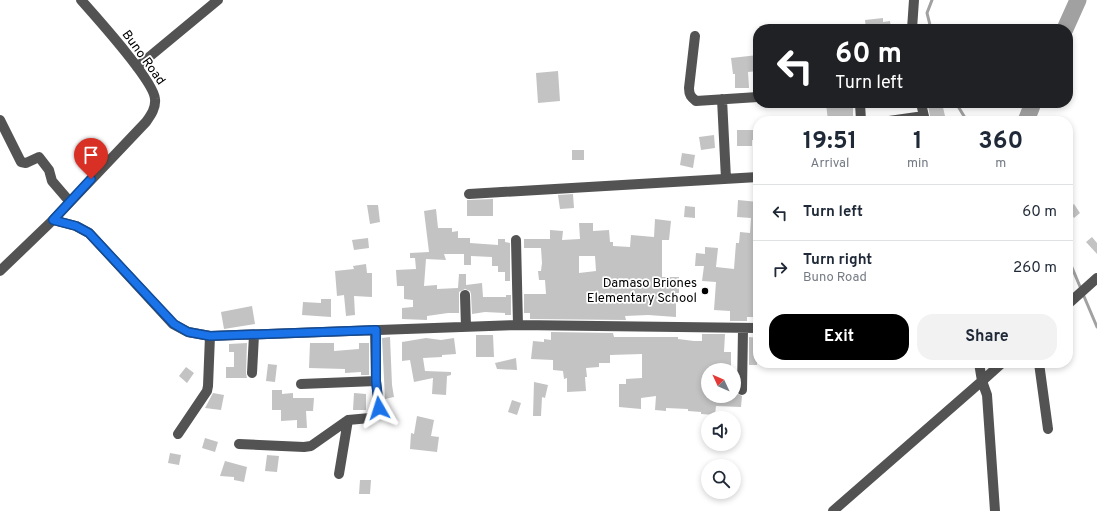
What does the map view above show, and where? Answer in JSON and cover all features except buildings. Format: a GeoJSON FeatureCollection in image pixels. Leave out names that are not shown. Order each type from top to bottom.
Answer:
{"type":"FeatureCollection","features":[{"type":"Feature","properties":{"kind":"street","name":"Buno Road"},"geometry":{"type":"LineString","coordinates":[[0,271],[53,220],[146,122],[156,104],[152,89],[137,67],[81,0]]}},
{"type":"Feature","properties":{"kind":"street"},"geometry":{"type":"LineString","coordinates":[[137,67],[218,0]]}},
{"type":"Feature","properties":{"kind":"street"},"geometry":{"type":"LineString","coordinates":[[912,24],[914,0]]}},
{"type":"Feature","properties":{"kind":"street"},"geometry":{"type":"LineString","coordinates":[[695,36],[689,94],[696,101],[753,97]]}},
{"type":"Feature","properties":{"kind":"street"},"geometry":{"type":"LineString","coordinates":[[722,99],[726,179]]}},
{"type":"Feature","properties":{"kind":"street"},"geometry":{"type":"LineString","coordinates":[[0,120],[21,162],[26,163],[39,157],[41,158],[49,170],[52,182],[70,202]]}},
{"type":"Feature","properties":{"kind":"street"},"geometry":{"type":"LineString","coordinates":[[469,194],[753,177]]}},
{"type":"Feature","properties":{"kind":"street"},"geometry":{"type":"LineString","coordinates":[[53,220],[76,226],[89,233],[174,324],[188,332],[210,336],[518,325],[753,328]]}},
{"type":"Feature","properties":{"kind":"street"},"geometry":{"type":"LineString","coordinates":[[516,240],[518,325]]}},
{"type":"Feature","properties":{"kind":"street"},"geometry":{"type":"LineString","coordinates":[[1073,300],[1097,278]]}},
{"type":"Feature","properties":{"kind":"street"},"geometry":{"type":"LineString","coordinates":[[465,295],[466,327]]}},
{"type":"Feature","properties":{"kind":"street"},"geometry":{"type":"LineString","coordinates":[[742,390],[743,329]]}},
{"type":"Feature","properties":{"kind":"street"},"geometry":{"type":"LineString","coordinates":[[239,444],[311,446],[348,420],[370,418],[376,414],[379,408],[376,381],[376,330]]}},
{"type":"Feature","properties":{"kind":"street"},"geometry":{"type":"LineString","coordinates":[[252,373],[254,335]]}},
{"type":"Feature","properties":{"kind":"street"},"geometry":{"type":"LineString","coordinates":[[178,434],[207,391],[210,336]]}},
{"type":"Feature","properties":{"kind":"street"},"geometry":{"type":"LineString","coordinates":[[979,368],[987,395],[995,511]]}},
{"type":"Feature","properties":{"kind":"street"},"geometry":{"type":"LineString","coordinates":[[833,511],[996,368]]}},
{"type":"Feature","properties":{"kind":"street"},"geometry":{"type":"LineString","coordinates":[[1040,368],[1048,429]]}},
{"type":"Feature","properties":{"kind":"street"},"geometry":{"type":"LineString","coordinates":[[302,384],[376,381]]}},
{"type":"Feature","properties":{"kind":"street"},"geometry":{"type":"LineString","coordinates":[[339,474],[348,420]]}},
{"type":"Feature","properties":{"kind":"waterway"},"geometry":{"type":"LineString","coordinates":[[930,24],[927,13],[932,0]]}},
{"type":"Feature","properties":{"kind":"waterway"},"geometry":{"type":"LineString","coordinates":[[1067,24],[1078,0]]}},
{"type":"Feature","properties":{"kind":"waterway"},"geometry":{"type":"LineString","coordinates":[[959,108],[964,116]]}},
{"type":"Feature","properties":{"kind":"waterway"},"geometry":{"type":"LineString","coordinates":[[1028,116],[1031,108]]}},
{"type":"Feature","properties":{"kind":"waterway"},"geometry":{"type":"LineString","coordinates":[[1073,270],[1081,289]]}},
{"type":"Feature","properties":{"kind":"waterway"},"geometry":{"type":"LineString","coordinates":[[1083,294],[1097,327]]}},
{"type":"Feature","properties":{"kind":"place","name":"Damaso Briones Elementary School"},"geometry":{"type":"Point","coordinates":[705,291]}},
{"type":"Feature","properties":{"kind":"route"},"geometry":{"type":"LineString","coordinates":[[91,179],[53,220],[76,226],[89,233],[167,318],[180,329],[210,336],[376,330],[376,381],[379,408]]}}]}
